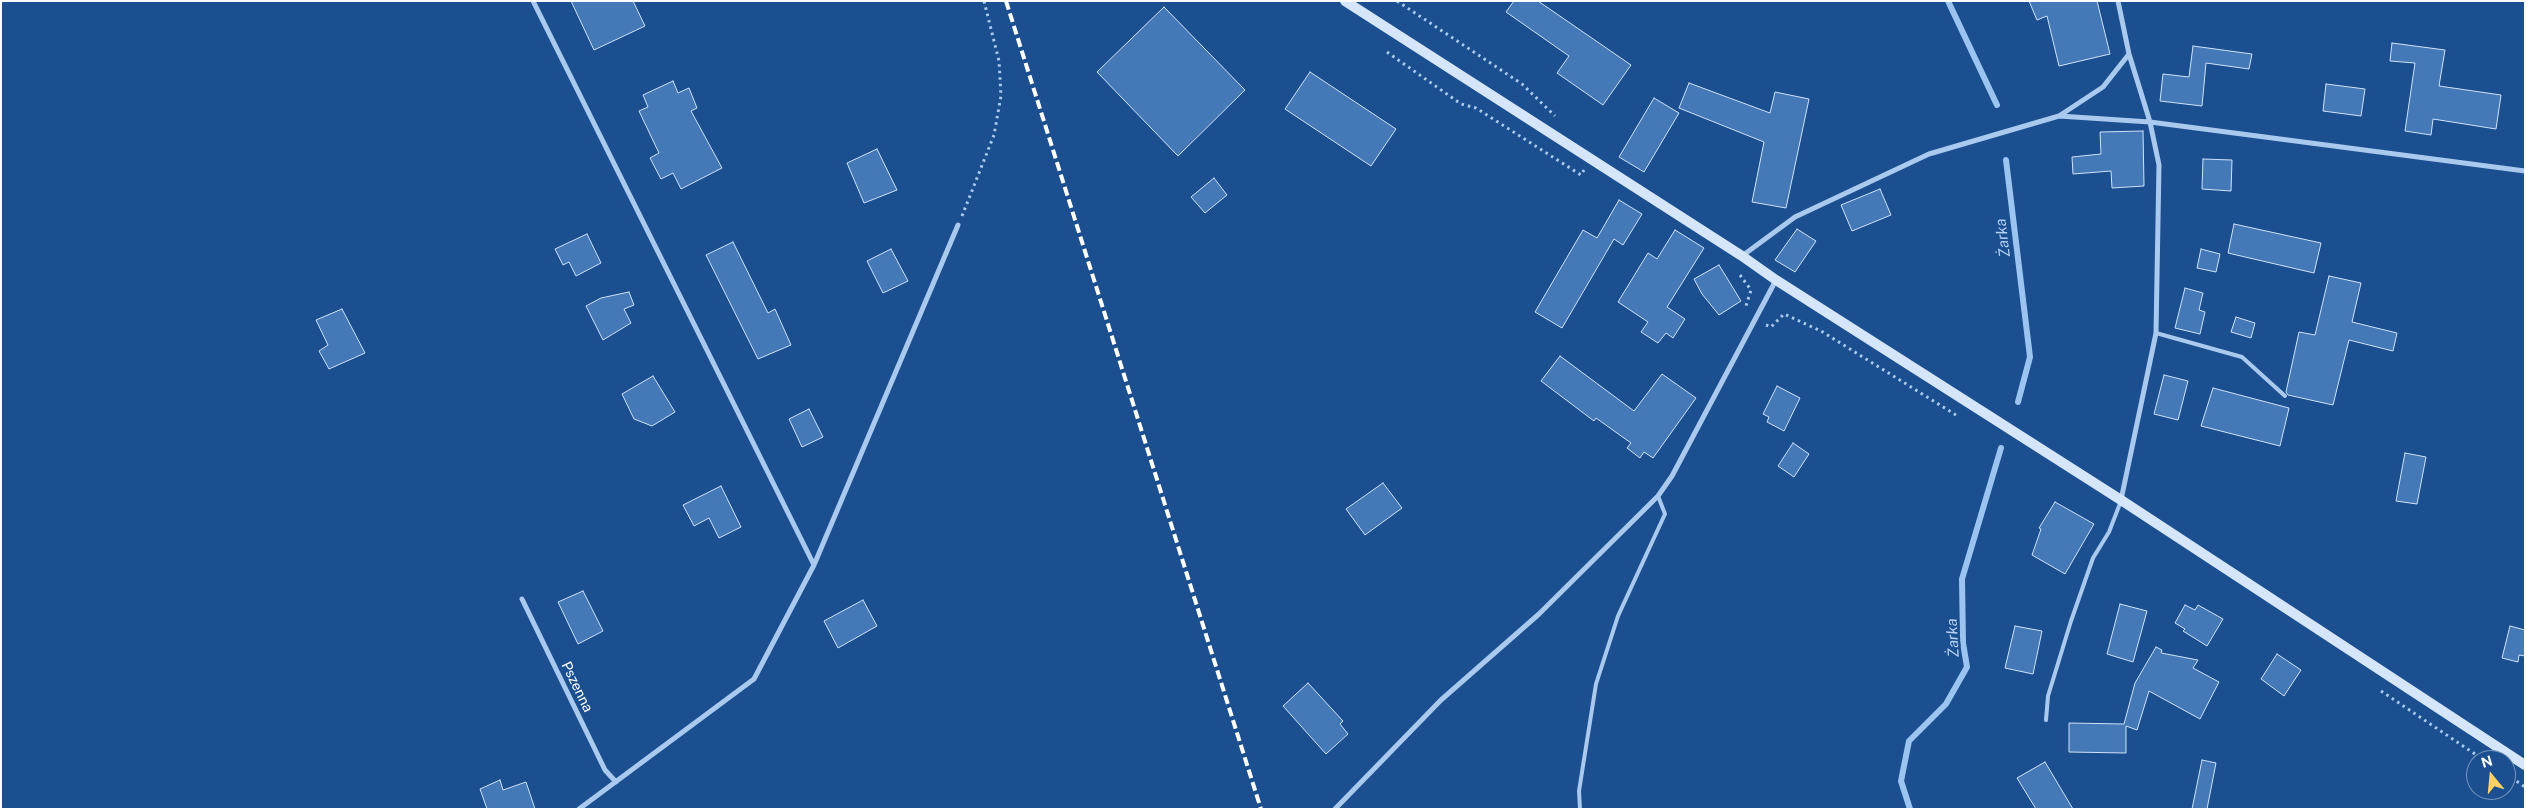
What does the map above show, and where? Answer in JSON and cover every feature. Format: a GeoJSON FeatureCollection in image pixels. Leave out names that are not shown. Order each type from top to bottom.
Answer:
{"type":"FeatureCollection","features":[{"type":"Feature","properties":{"kind":"main road"},"geometry":{"type":"LineString","coordinates":[[1345,1],[1742,256],[1776,280],[2122,500],[2525,765]]}},
{"type":"Feature","properties":{"kind":"street"},"geometry":{"type":"LineString","coordinates":[[533,1],[814,565]]}},
{"type":"Feature","properties":{"kind":"street"},"geometry":{"type":"LineString","coordinates":[[2118,1],[2129,54],[2150,122],[2158,165],[2156,333],[2122,500]]}},
{"type":"Feature","properties":{"kind":"street"},"geometry":{"type":"LineString","coordinates":[[1742,256],[1795,217],[1929,154],[2059,116],[2103,86],[2129,54]]}},
{"type":"Feature","properties":{"kind":"street"},"geometry":{"type":"LineString","coordinates":[[2059,116],[2150,122],[2525,171]]}},
{"type":"Feature","properties":{"kind":"street"},"geometry":{"type":"LineString","coordinates":[[579,809],[754,679],[814,565],[958,225]]}},
{"type":"Feature","properties":{"kind":"street"},"geometry":{"type":"LineString","coordinates":[[1335,809],[1442,700],[1539,614],[1658,496],[1672,476],[1776,280]]}},
{"type":"Feature","properties":{"kind":"street","name":"Pszenna"},"geometry":{"type":"LineString","coordinates":[[522,599],[605,770],[616,782]]}},
{"type":"Feature","properties":{"kind":"lane"},"geometry":{"type":"LineString","coordinates":[[2156,333],[2242,357],[2285,396]]}},
{"type":"Feature","properties":{"kind":"lane"},"geometry":{"type":"LineString","coordinates":[[1580,809],[1580,791],[1596,684],[1618,616],[1665,514],[1658,496]]}},
{"type":"Feature","properties":{"kind":"lane"},"geometry":{"type":"LineString","coordinates":[[2046,720],[2048,696],[2071,621],[2093,558],[2109,532],[2122,500]]}},
{"type":"Feature","properties":{"kind":"path"},"geometry":{"type":"LineString","coordinates":[[958,225],[994,135],[1001,96],[999,61],[984,1]]}},
{"type":"Feature","properties":{"kind":"path"},"geometry":{"type":"LineString","coordinates":[[1387,52],[1461,104],[1476,108],[1581,175],[1590,158]]}},
{"type":"Feature","properties":{"kind":"path"},"geometry":{"type":"LineString","coordinates":[[1736,272],[1743,277],[1751,290],[1744,313],[1770,327],[1784,314],[1821,331],[1961,418]]}},
{"type":"Feature","properties":{"kind":"building"},"geometry":{"type":"Polygon","coordinates":[[[571,1],[633,1],[645,26],[594,50],[571,1]]]}},
{"type":"Feature","properties":{"kind":"building"},"geometry":{"type":"Polygon","coordinates":[[[1514,1],[1538,1],[1631,65],[1603,105],[1557,73],[1569,56],[1506,12],[1514,1]]]}},
{"type":"Feature","properties":{"kind":"building"},"geometry":{"type":"Polygon","coordinates":[[[2029,1],[2097,1],[2110,54],[2059,66],[2047,16],[2037,20],[2029,1]]]}},
{"type":"Feature","properties":{"kind":"building"},"geometry":{"type":"Polygon","coordinates":[[[1164,7],[1245,90],[1178,156],[1097,72],[1164,7]]]}},
{"type":"Feature","properties":{"kind":"building"},"geometry":{"type":"Polygon","coordinates":[[[2392,43],[2445,50],[2439,86],[2501,95],[2496,129],[2433,119],[2431,135],[2405,131],[2415,63],[2390,61],[2392,43]]]}},
{"type":"Feature","properties":{"kind":"building"},"geometry":{"type":"Polygon","coordinates":[[[2193,46],[2252,54],[2249,69],[2206,63],[2202,106],[2160,101],[2163,74],[2189,77],[2193,46]]]}},
{"type":"Feature","properties":{"kind":"building"},"geometry":{"type":"Polygon","coordinates":[[[1310,72],[1396,129],[1371,166],[1285,109],[1310,72]]]}},
{"type":"Feature","properties":{"kind":"building"},"geometry":{"type":"Polygon","coordinates":[[[673,81],[678,93],[689,88],[697,108],[691,111],[722,168],[681,189],[673,173],[661,179],[650,158],[659,153],[639,111],[648,107],[643,95],[673,81]]]}},
{"type":"Feature","properties":{"kind":"building"},"geometry":{"type":"Polygon","coordinates":[[[1689,83],[1770,113],[1775,92],[1809,99],[1786,208],[1752,202],[1764,142],[1679,108],[1689,83]]]}},
{"type":"Feature","properties":{"kind":"building"},"geometry":{"type":"Polygon","coordinates":[[[2326,84],[2365,89],[2361,116],[2323,111],[2326,84]]]}},
{"type":"Feature","properties":{"kind":"building"},"geometry":{"type":"Polygon","coordinates":[[[1654,98],[1679,113],[1644,172],[1619,157],[1654,98]]]}},
{"type":"Feature","properties":{"kind":"building"},"geometry":{"type":"Polygon","coordinates":[[[2143,131],[2144,186],[2112,188],[2111,171],[2073,174],[2072,157],[2101,154],[2100,132],[2143,131]]]}},
{"type":"Feature","properties":{"kind":"building"},"geometry":{"type":"Polygon","coordinates":[[[877,149],[897,190],[864,203],[847,163],[877,149]]]}},
{"type":"Feature","properties":{"kind":"building"},"geometry":{"type":"Polygon","coordinates":[[[2203,159],[2232,160],[2231,191],[2202,189],[2203,159]]]}},
{"type":"Feature","properties":{"kind":"building"},"geometry":{"type":"Polygon","coordinates":[[[1214,178],[1227,195],[1205,213],[1191,197],[1214,178]]]}},
{"type":"Feature","properties":{"kind":"building"},"geometry":{"type":"Polygon","coordinates":[[[1880,189],[1891,215],[1852,231],[1841,205],[1880,189]]]}},
{"type":"Feature","properties":{"kind":"building"},"geometry":{"type":"Polygon","coordinates":[[[1619,200],[1642,214],[1623,245],[1614,239],[1562,328],[1535,312],[1583,230],[1597,238],[1619,200]]]}},
{"type":"Feature","properties":{"kind":"building"},"geometry":{"type":"Polygon","coordinates":[[[2234,224],[2321,243],[2314,273],[2228,253],[2234,224]]]}},
{"type":"Feature","properties":{"kind":"building"},"geometry":{"type":"Polygon","coordinates":[[[1797,229],[1816,241],[1795,272],[1775,260],[1797,229]]]}},
{"type":"Feature","properties":{"kind":"building"},"geometry":{"type":"Polygon","coordinates":[[[1675,230],[1704,248],[1667,307],[1685,319],[1673,338],[1666,333],[1658,343],[1641,332],[1648,322],[1618,302],[1648,253],[1657,259],[1675,230]]]}},
{"type":"Feature","properties":{"kind":"building"},"geometry":{"type":"Polygon","coordinates":[[[587,234],[601,263],[576,276],[569,262],[563,265],[555,249],[587,234]]]}},
{"type":"Feature","properties":{"kind":"building"},"geometry":{"type":"Polygon","coordinates":[[[733,242],[768,313],[775,309],[791,345],[758,359],[706,255],[733,242]]]}},
{"type":"Feature","properties":{"kind":"building"},"geometry":{"type":"Polygon","coordinates":[[[891,249],[908,281],[883,293],[867,261],[891,249]]]}},
{"type":"Feature","properties":{"kind":"building"},"geometry":{"type":"Polygon","coordinates":[[[2201,249],[2220,254],[2216,272],[2197,268],[2201,249]]]}},
{"type":"Feature","properties":{"kind":"building"},"geometry":{"type":"Polygon","coordinates":[[[1719,265],[1741,301],[1719,315],[1702,294],[1694,279],[1719,265]]]}},
{"type":"Feature","properties":{"kind":"building"},"geometry":{"type":"Polygon","coordinates":[[[2329,276],[2361,283],[2352,322],[2397,333],[2393,351],[2349,340],[2333,405],[2288,395],[2286,392],[2299,332],[2315,335],[2329,276]]]}},
{"type":"Feature","properties":{"kind":"building"},"geometry":{"type":"Polygon","coordinates":[[[2185,288],[2203,293],[2199,310],[2205,312],[2200,334],[2175,328],[2185,288]]]}},
{"type":"Feature","properties":{"kind":"building"},"geometry":{"type":"Polygon","coordinates":[[[629,292],[634,305],[624,309],[631,323],[603,340],[586,306],[601,298],[629,292]]]}},
{"type":"Feature","properties":{"kind":"building"},"geometry":{"type":"Polygon","coordinates":[[[342,309],[365,353],[329,369],[319,351],[328,345],[316,320],[342,309]]]}},
{"type":"Feature","properties":{"kind":"building"},"geometry":{"type":"Polygon","coordinates":[[[2236,317],[2255,323],[2251,338],[2231,332],[2236,317]]]}},
{"type":"Feature","properties":{"kind":"building"},"geometry":{"type":"Polygon","coordinates":[[[1560,356],[1634,411],[1662,374],[1696,398],[1653,458],[1644,452],[1640,458],[1627,448],[1631,443],[1596,418],[1594,421],[1541,381],[1560,356]]]}},
{"type":"Feature","properties":{"kind":"building"},"geometry":{"type":"Polygon","coordinates":[[[2164,375],[2188,381],[2178,420],[2154,414],[2164,375]]]}},
{"type":"Feature","properties":{"kind":"building"},"geometry":{"type":"Polygon","coordinates":[[[653,376],[675,412],[652,426],[634,419],[622,394],[653,376]]]}},
{"type":"Feature","properties":{"kind":"building"},"geometry":{"type":"Polygon","coordinates":[[[1777,386],[1800,398],[1784,431],[1767,422],[1769,417],[1763,414],[1777,386]]]}},
{"type":"Feature","properties":{"kind":"building"},"geometry":{"type":"Polygon","coordinates":[[[2213,388],[2289,408],[2280,446],[2201,426],[2213,388]]]}},
{"type":"Feature","properties":{"kind":"building"},"geometry":{"type":"Polygon","coordinates":[[[809,409],[823,437],[802,447],[789,419],[809,409]]]}},
{"type":"Feature","properties":{"kind":"building"},"geometry":{"type":"Polygon","coordinates":[[[1793,443],[1809,454],[1794,477],[1778,466],[1793,443]]]}},
{"type":"Feature","properties":{"kind":"building"},"geometry":{"type":"Polygon","coordinates":[[[2405,453],[2426,457],[2417,504],[2396,501],[2405,453]]]}},
{"type":"Feature","properties":{"kind":"building"},"geometry":{"type":"Polygon","coordinates":[[[1383,483],[1402,508],[1365,535],[1346,509],[1383,483]]]}},
{"type":"Feature","properties":{"kind":"building"},"geometry":{"type":"Polygon","coordinates":[[[721,486],[741,527],[719,538],[709,518],[694,526],[683,505],[721,486]]]}},
{"type":"Feature","properties":{"kind":"building"},"geometry":{"type":"Polygon","coordinates":[[[2055,502],[2094,524],[2065,574],[2032,555],[2041,529],[2039,528],[2055,502]]]}},
{"type":"Feature","properties":{"kind":"building"},"geometry":{"type":"Polygon","coordinates":[[[583,591],[603,631],[578,644],[558,602],[583,591]]]}},
{"type":"Feature","properties":{"kind":"building"},"geometry":{"type":"Polygon","coordinates":[[[863,600],[877,626],[838,648],[824,621],[863,600]]]}},
{"type":"Feature","properties":{"kind":"building"},"geometry":{"type":"Polygon","coordinates":[[[2120,604],[2147,611],[2133,662],[2107,654],[2120,604]]]}},
{"type":"Feature","properties":{"kind":"building"},"geometry":{"type":"Polygon","coordinates":[[[2185,605],[2195,610],[2198,605],[2223,619],[2207,646],[2183,631],[2185,629],[2175,623],[2185,605]]]}},
{"type":"Feature","properties":{"kind":"building"},"geometry":{"type":"Polygon","coordinates":[[[2015,626],[2042,631],[2033,674],[2005,668],[2015,626]]]}},
{"type":"Feature","properties":{"kind":"building"},"geometry":{"type":"Polygon","coordinates":[[[2510,626],[2525,630],[2525,656],[2519,655],[2518,662],[2502,658],[2510,626]]]}},
{"type":"Feature","properties":{"kind":"building"},"geometry":{"type":"Polygon","coordinates":[[[2156,647],[2162,650],[2161,653],[2198,660],[2193,668],[2219,682],[2200,719],[2149,691],[2137,730],[2126,726],[2126,753],[2069,752],[2069,723],[2124,724],[2135,683],[2156,647]]]}},
{"type":"Feature","properties":{"kind":"building"},"geometry":{"type":"Polygon","coordinates":[[[2277,654],[2301,670],[2284,696],[2261,679],[2277,654]]]}},
{"type":"Feature","properties":{"kind":"building"},"geometry":{"type":"Polygon","coordinates":[[[1308,683],[1343,721],[1340,724],[1348,734],[1326,754],[1283,706],[1308,683]]]}},
{"type":"Feature","properties":{"kind":"building"},"geometry":{"type":"Polygon","coordinates":[[[2202,760],[2216,763],[2207,809],[2192,809],[2202,760]]]}},
{"type":"Feature","properties":{"kind":"building"},"geometry":{"type":"Polygon","coordinates":[[[2045,762],[2073,809],[2036,809],[2017,778],[2045,762]]]}},
{"type":"Feature","properties":{"kind":"building"},"geometry":{"type":"Polygon","coordinates":[[[500,780],[503,790],[526,782],[535,809],[487,809],[480,789],[500,780]]]}},
{"type":"Feature","properties":{"kind":"waterway","name":"Żarka"},"geometry":{"type":"LineString","coordinates":[[1948,1],[1997,105]]}},
{"type":"Feature","properties":{"kind":"waterway","name":"Żarka"},"geometry":{"type":"LineString","coordinates":[[2006,160],[2030,357],[2018,402]]}},
{"type":"Feature","properties":{"kind":"waterway","name":"Żarka"},"geometry":{"type":"LineString","coordinates":[[1910,809],[1901,781],[1909,741],[1946,704],[1967,667],[1963,643],[1962,579],[2001,448]]}},
{"type":"Feature","properties":{"kind":"railway"},"geometry":{"type":"LineString","coordinates":[[1006,1],[1261,809]]}}]}
